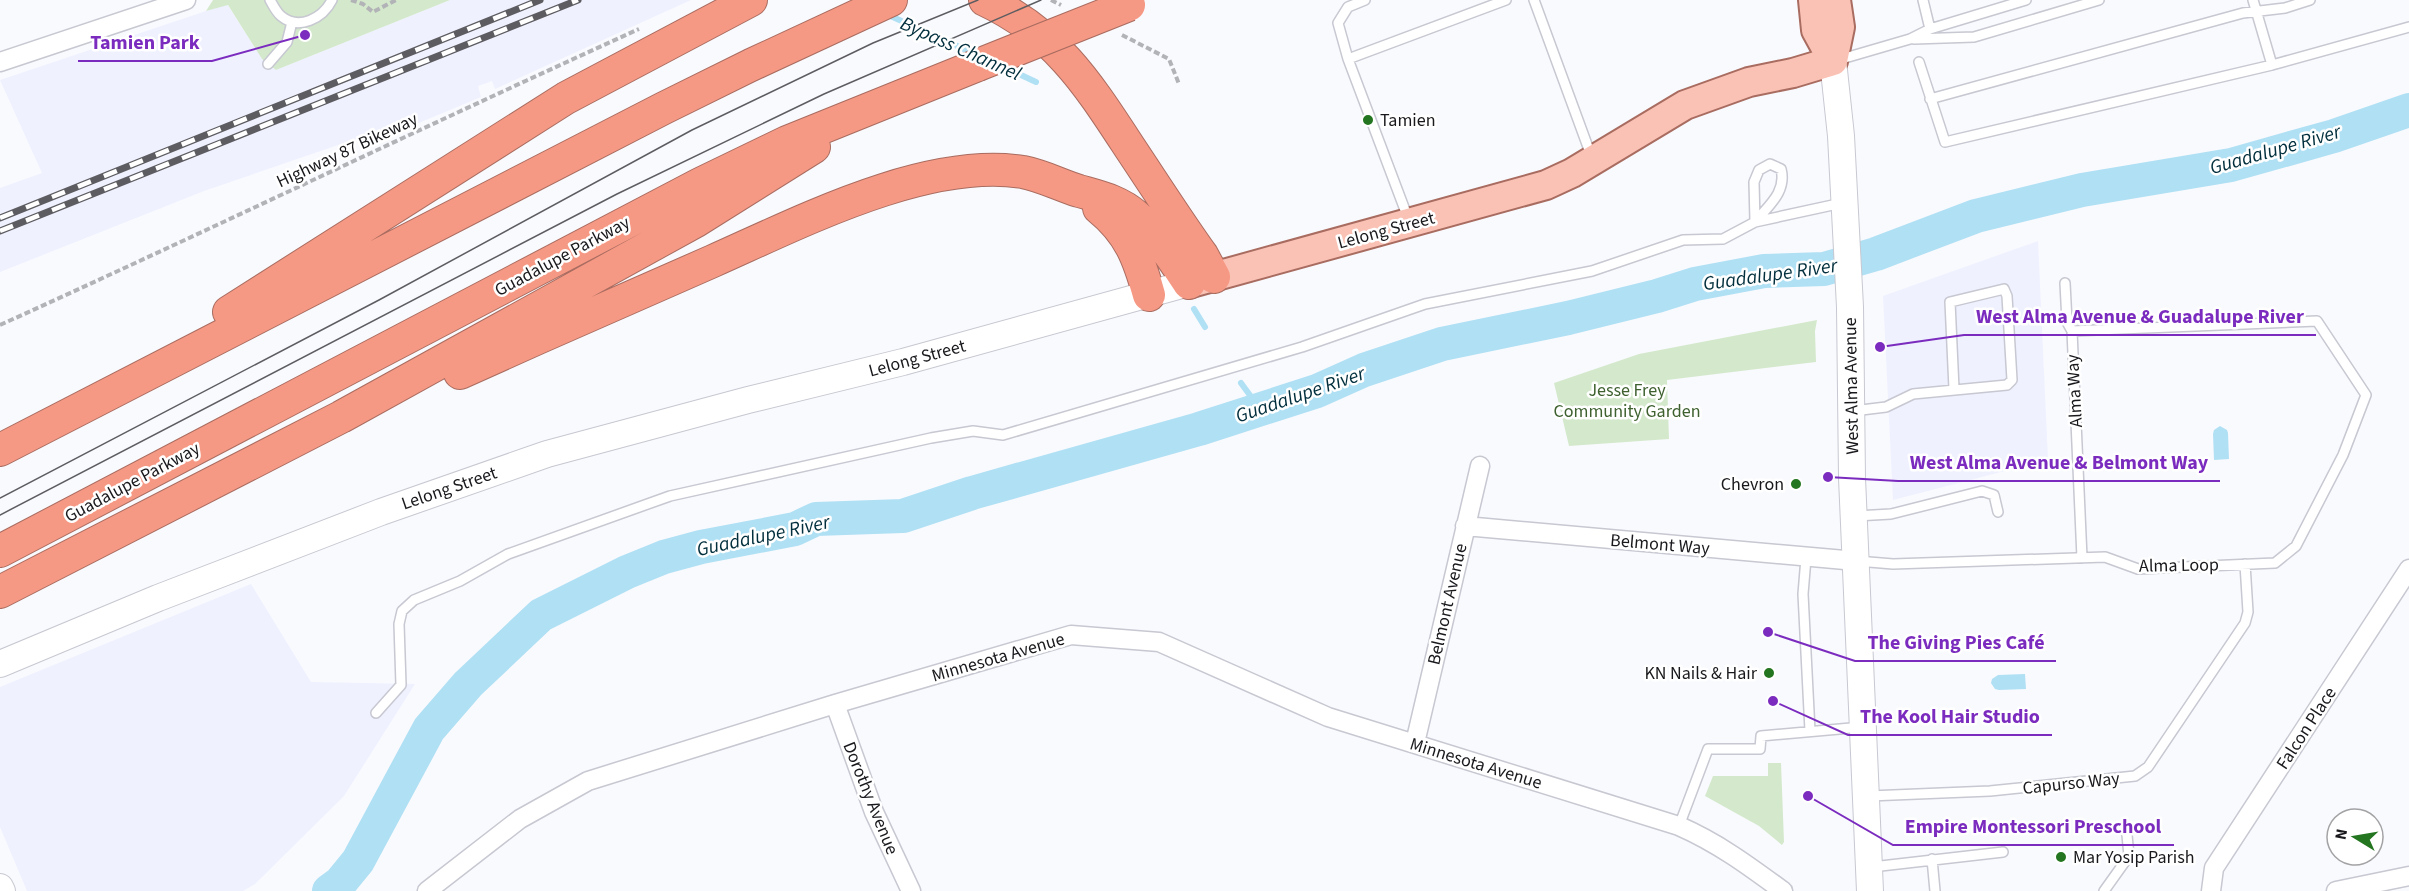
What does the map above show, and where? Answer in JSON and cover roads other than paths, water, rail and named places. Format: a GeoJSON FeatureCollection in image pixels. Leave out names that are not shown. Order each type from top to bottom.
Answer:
{"type":"FeatureCollection","features":[{"type":"Feature","properties":{"kind":"highway"},"geometry":{"type":"LineString","coordinates":[[61,418],[566,98],[751,0]]}},
{"type":"Feature","properties":{"kind":"highway"},"geometry":{"type":"LineString","coordinates":[[0,450],[664,108],[891,0]]}},
{"type":"Feature","properties":{"kind":"highway"},"geometry":{"type":"LineString","coordinates":[[985,0],[1006,10],[1036,30],[1063,54],[1087,83],[1202,255],[1202,280]]}},
{"type":"Feature","properties":{"kind":"highway","name":"Guadalupe Parkway"},"geometry":{"type":"LineString","coordinates":[[0,551],[700,184],[787,142],[1135,3]]}},
{"type":"Feature","properties":{"kind":"highway"},"geometry":{"type":"LineString","coordinates":[[0,592],[341,417],[737,197],[876,108]]}},
{"type":"Feature","properties":{"kind":"highway"},"geometry":{"type":"LineString","coordinates":[[341,417],[413,395],[752,243],[904,183],[938,175],[970,170],[997,170],[1033,175],[1078,191],[1108,198],[1135,215],[1202,280]]}},
{"type":"Feature","properties":{"kind":"highway"},"geometry":{"type":"LineString","coordinates":[[1078,191],[1126,236],[1137,255],[1149,295]]}},
{"type":"Feature","properties":{"kind":"main road","name":"West Alma Avenue"},"geometry":{"type":"LineString","coordinates":[[1813,0],[1816,30],[1833,61]]}},
{"type":"Feature","properties":{"kind":"main road","name":"West Alma Avenue"},"geometry":{"type":"LineString","coordinates":[[1836,0],[1840,27],[1833,61],[1845,207],[1850,307],[1850,411],[1870,879]]}},
{"type":"Feature","properties":{"kind":"main road","name":"Lelong Street"},"geometry":{"type":"LineString","coordinates":[[0,664],[158,598],[381,512],[547,454],[748,400],[903,362],[1546,185],[1593,161],[1684,105],[1749,82],[1793,73],[1833,61]]}},
{"type":"Feature","properties":{"kind":"street"},"geometry":{"type":"LineString","coordinates":[[0,62],[186,0]]}},
{"type":"Feature","properties":{"kind":"street","name":"Belmont Avenue"},"geometry":{"type":"LineString","coordinates":[[1415,743],[1480,466]]}},
{"type":"Feature","properties":{"kind":"street","name":"Belmont Way"},"geometry":{"type":"LineString","coordinates":[[1465,526],[1856,561]]}},
{"type":"Feature","properties":{"kind":"street","name":"Falcon Place"},"geometry":{"type":"LineString","coordinates":[[2211,891],[2214,868],[2409,569]]}},
{"type":"Feature","properties":{"kind":"street","name":"Minnesota Avenue"},"geometry":{"type":"LineString","coordinates":[[427,891],[520,819],[588,781],[835,704],[1071,635],[1159,642],[1328,717],[1679,826],[1705,837],[1739,858],[1783,891]]}},
{"type":"Feature","properties":{"kind":"street","name":"Dorothy Avenue"},"geometry":{"type":"LineString","coordinates":[[835,704],[874,812],[911,891]]}},
{"type":"Feature","properties":{"kind":"street"},"geometry":{"type":"LineString","coordinates":[[2336,891],[2409,876]]}},
{"type":"Feature","properties":{"kind":"lane"},"geometry":{"type":"LineString","coordinates":[[270,0],[279,15],[292,22],[308,22],[315,19],[328,8],[332,0]]}},
{"type":"Feature","properties":{"kind":"lane"},"geometry":{"type":"LineString","coordinates":[[1365,0],[1348,6],[1338,23],[1348,58],[1410,224]]}},
{"type":"Feature","properties":{"kind":"lane"},"geometry":{"type":"LineString","coordinates":[[1348,58],[1506,0]]}},
{"type":"Feature","properties":{"kind":"lane"},"geometry":{"type":"LineString","coordinates":[[1534,0],[1593,161]]}},
{"type":"Feature","properties":{"kind":"lane"},"geometry":{"type":"LineString","coordinates":[[1923,0],[1930,29]]}},
{"type":"Feature","properties":{"kind":"lane"},"geometry":{"type":"LineString","coordinates":[[1833,61],[1910,39],[1930,29],[2026,0]]}},
{"type":"Feature","properties":{"kind":"lane"},"geometry":{"type":"LineString","coordinates":[[1910,39],[1974,37],[2099,0]]}},
{"type":"Feature","properties":{"kind":"lane"},"geometry":{"type":"LineString","coordinates":[[2253,0],[2272,65]]}},
{"type":"Feature","properties":{"kind":"lane"},"geometry":{"type":"LineString","coordinates":[[1930,99],[2256,11],[2285,8],[2310,0]]}},
{"type":"Feature","properties":{"kind":"lane"},"geometry":{"type":"LineString","coordinates":[[268,64],[287,42],[292,22]]}},
{"type":"Feature","properties":{"kind":"lane"},"geometry":{"type":"LineString","coordinates":[[1919,62],[1945,142],[2272,65],[2409,27]]}},
{"type":"Feature","properties":{"kind":"lane"},"geometry":{"type":"LineString","coordinates":[[1770,164],[1781,169],[1784,180],[1778,195],[1755,222],[1754,182],[1759,170],[1770,164]]}},
{"type":"Feature","properties":{"kind":"lane"},"geometry":{"type":"LineString","coordinates":[[376,713],[401,685],[399,624],[402,611],[414,600],[460,581],[508,554],[670,496],[931,438],[973,431],[1004,435],[1302,347],[1425,304],[1592,271],[1683,240],[1723,239],[1755,222],[1845,207]]}},
{"type":"Feature","properties":{"kind":"lane","name":"Alma Way"},"geometry":{"type":"LineString","coordinates":[[2065,283],[2067,322],[2072,331],[2082,558]]}},
{"type":"Feature","properties":{"kind":"lane"},"geometry":{"type":"LineString","coordinates":[[1850,411],[1886,407],[1913,394],[2007,386],[2012,380],[2007,296],[2004,288],[1950,302],[1954,389]]}},
{"type":"Feature","properties":{"kind":"lane","name":"Alma Loop"},"geometry":{"type":"LineString","coordinates":[[1856,561],[1893,564],[2105,557],[2138,569],[2275,562],[2296,546],[2343,455],[2366,395],[2317,321],[2072,331]]}},
{"type":"Feature","properties":{"kind":"lane"},"geometry":{"type":"LineString","coordinates":[[1854,516],[1891,514],[1982,491],[1994,495],[1998,512]]}},
{"type":"Feature","properties":{"kind":"lane"},"geometry":{"type":"LineString","coordinates":[[1806,558],[1803,594],[1810,731]]}},
{"type":"Feature","properties":{"kind":"lane","name":"Capurso Way"},"geometry":{"type":"LineString","coordinates":[[1866,796],[1990,791],[2135,776],[2148,767],[2245,623],[2248,612],[2245,564]]}},
{"type":"Feature","properties":{"kind":"lane"},"geometry":{"type":"LineString","coordinates":[[1679,826],[1708,749],[1760,749],[1761,736],[1863,727]]}},
{"type":"Feature","properties":{"kind":"lane"},"geometry":{"type":"LineString","coordinates":[[2104,891],[2129,856],[2127,835]]}},
{"type":"Feature","properties":{"kind":"lane"},"geometry":{"type":"LineString","coordinates":[[1870,879],[1932,860],[2003,852]]}},
{"type":"Feature","properties":{"kind":"lane"},"geometry":{"type":"LineString","coordinates":[[1932,860],[1935,891]]}},
{"type":"Feature","properties":{"kind":"water"},"geometry":{"type":"Polygon","coordinates":[[[2220,426],[2228,433],[2229,459],[2214,460],[2213,434],[2214,430],[2220,426]]]}},
{"type":"Feature","properties":{"kind":"water"},"geometry":{"type":"Polygon","coordinates":[[[2025,674],[2026,689],[1999,690],[1995,689],[1991,683],[1992,679],[1998,675],[2025,674]]]}},
{"type":"Feature","properties":{"kind":"waterway","name":"Bypass Channel"},"geometry":{"type":"LineString","coordinates":[[886,14],[975,54]]}},
{"type":"Feature","properties":{"kind":"waterway","name":"Bypass Channel"},"geometry":{"type":"LineString","coordinates":[[1004,67],[1036,82]]}},
{"type":"Feature","properties":{"kind":"waterway","name":"Guadalupe River"},"geometry":{"type":"LineString","coordinates":[[329,891],[340,883],[358,861],[429,729],[468,684],[541,615],[627,572],[664,557],[701,547],[795,529],[816,519],[903,516],[972,493],[1199,429],[1317,391],[1364,370],[1442,344],[1568,318],[1695,284],[1764,271],[1824,269],[1876,254],[1976,216],[2082,190],[2231,165],[2334,136],[2409,110]]}},
{"type":"Feature","properties":{"kind":"waterway","name":"Bypass Channel"},"geometry":{"type":"LineString","coordinates":[[1194,309],[1205,327]]}},
{"type":"Feature","properties":{"kind":"waterway","name":"Bypass Channel"},"geometry":{"type":"LineString","coordinates":[[1241,383],[1260,409]]}},
{"type":"Feature","properties":{"kind":"tram line"},"geometry":{"type":"LineString","coordinates":[[0,498],[379,300],[692,130],[873,43],[978,0]]}},
{"type":"Feature","properties":{"kind":"tram line"},"geometry":{"type":"LineString","coordinates":[[0,515],[617,194],[824,94],[1041,0]]}},
{"type":"Feature","properties":{"kind":"railway"},"geometry":{"type":"LineString","coordinates":[[0,218],[540,0]]}},
{"type":"Feature","properties":{"kind":"railway"},"geometry":{"type":"LineString","coordinates":[[0,231],[578,0]]}},
{"type":"Feature","properties":{"kind":"place","name":"Tamien Park"},"geometry":{"type":"Point","coordinates":[305,35]}},
{"type":"Feature","properties":{"kind":"place","name":"Tamien"},"geometry":{"type":"Point","coordinates":[1368,120]}},
{"type":"Feature","properties":{"kind":"place","name":"West Alma Avenue & Guadalupe River"},"geometry":{"type":"Point","coordinates":[1880,347]}},
{"type":"Feature","properties":{"kind":"place","name":"West Alma Avenue & Belmont Way"},"geometry":{"type":"Point","coordinates":[1828,477]}},
{"type":"Feature","properties":{"kind":"place","name":"Chevron"},"geometry":{"type":"Point","coordinates":[1796,484]}},
{"type":"Feature","properties":{"kind":"place","name":"The Giving Pies Café"},"geometry":{"type":"Point","coordinates":[1768,632]}},
{"type":"Feature","properties":{"kind":"place","name":"KN Nails & Hair"},"geometry":{"type":"Point","coordinates":[1769,673]}},
{"type":"Feature","properties":{"kind":"place","name":"The Kool Hair Studio"},"geometry":{"type":"Point","coordinates":[1773,701]}},
{"type":"Feature","properties":{"kind":"place","name":"Empire Montessori Preschool"},"geometry":{"type":"Point","coordinates":[1808,796]}},
{"type":"Feature","properties":{"kind":"place","name":"Mar Yosip Parish"},"geometry":{"type":"Point","coordinates":[2061,857]}},
{"type":"Feature","properties":{"kind":"park label","name":"Jesse Frey Community Garden"},"geometry":{"type":"Point","coordinates":[1627,400]}}]}
